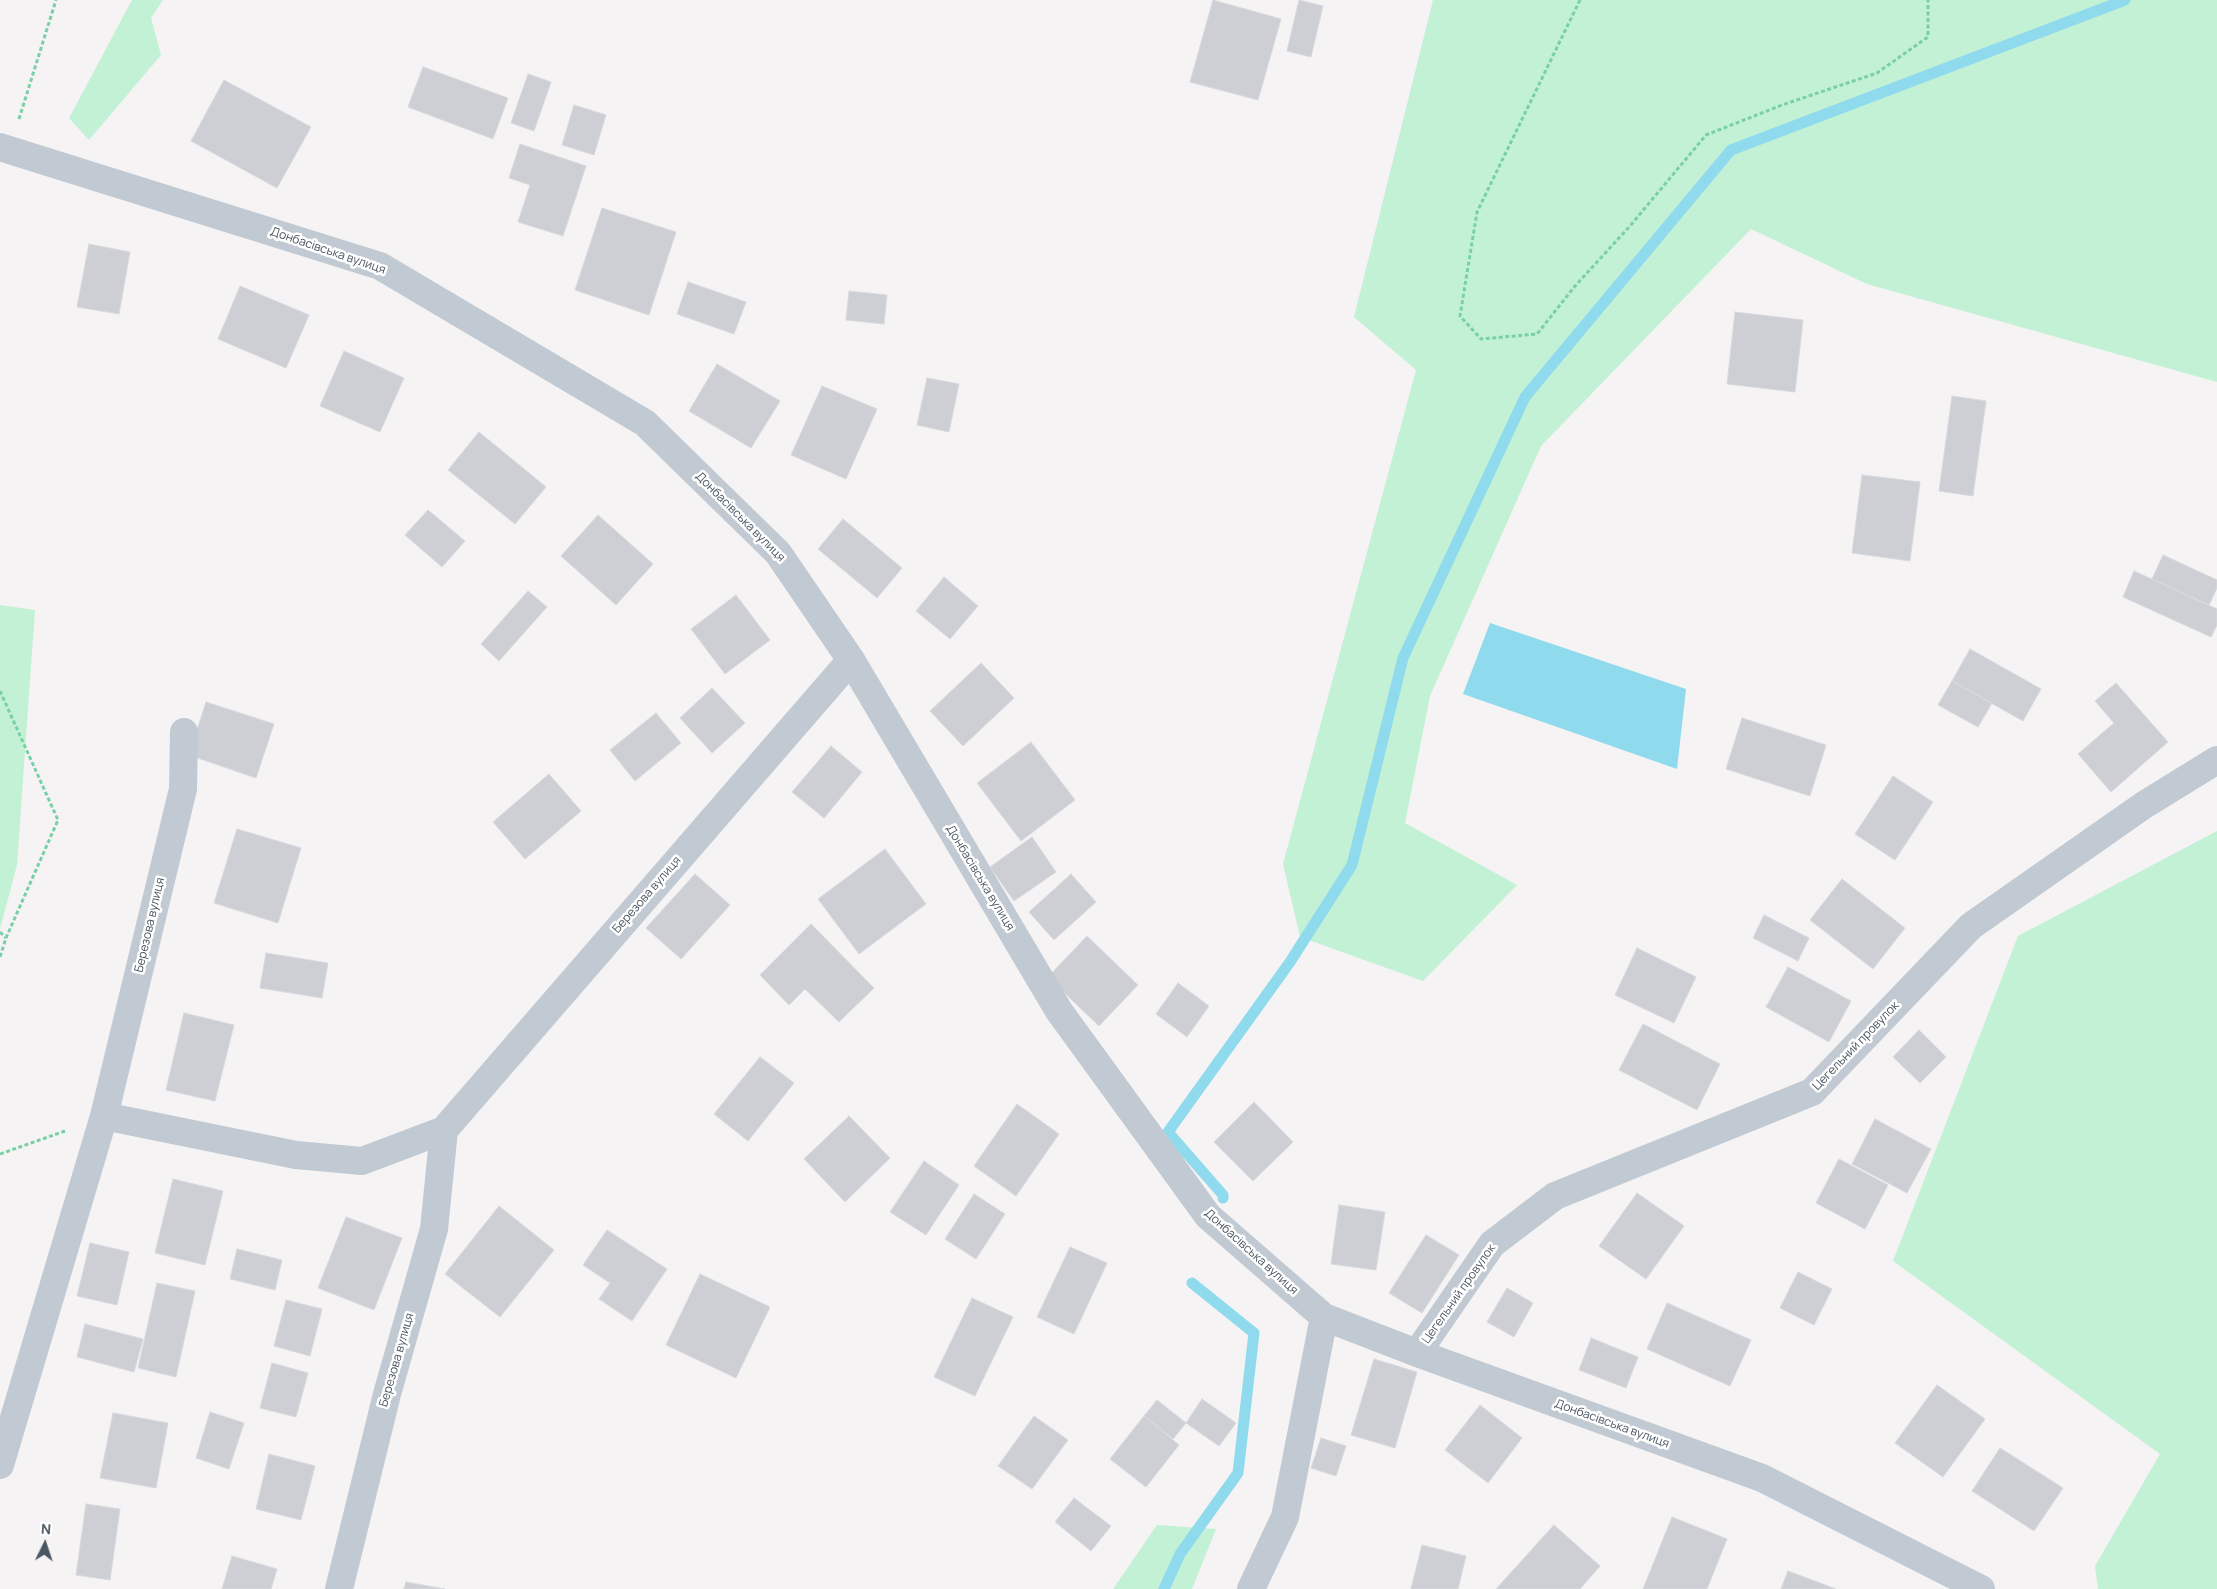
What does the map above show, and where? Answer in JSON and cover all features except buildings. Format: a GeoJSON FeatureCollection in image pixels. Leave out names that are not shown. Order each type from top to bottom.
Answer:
{"type":"FeatureCollection","features":[{"type":"Feature","properties":{"kind":"street","name":"Донбасівська вулиця"},"geometry":{"type":"LineString","coordinates":[[4,149],[380,266],[645,423],[778,553],[851,660],[1064,1018],[1208,1216],[1324,1317],[1417,1353],[1762,1478],[1981,1589]]}},
{"type":"Feature","properties":{"kind":"street","name":"Березова вулиця"},"geometry":{"type":"LineString","coordinates":[[104,1116],[296,1155],[362,1161],[444,1130],[851,660]]}},
{"type":"Feature","properties":{"kind":"street","name":"Березова вулиця"},"geometry":{"type":"LineString","coordinates":[[0,1465],[104,1116],[183,789],[184,732]]}},
{"type":"Feature","properties":{"kind":"street","name":"Цегельний провулок"},"geometry":{"type":"LineString","coordinates":[[1417,1353],[1492,1244],[1555,1196],[1812,1092],[1971,926],[2144,805],[2217,760]]}},
{"type":"Feature","properties":{"kind":"street","name":"Березова вулиця"},"geometry":{"type":"LineString","coordinates":[[339,1589],[387,1394],[434,1229],[444,1130]]}},
{"type":"Feature","properties":{"kind":"street"},"geometry":{"type":"LineString","coordinates":[[1251,1589],[1285,1517],[1324,1317]]}},
{"type":"Feature","properties":{"kind":"path"},"geometry":{"type":"LineString","coordinates":[[4,149],[56,0]]}},
{"type":"Feature","properties":{"kind":"path"},"geometry":{"type":"LineString","coordinates":[[1580,0],[1477,212],[1460,316],[1481,339],[1537,334],[1575,286],[1630,226],[1706,135],[1782,105],[1877,74],[1928,37],[1928,0]]}},
{"type":"Feature","properties":{"kind":"path"},"geometry":{"type":"LineString","coordinates":[[0,691],[58,820],[6,938],[0,957]]}},
{"type":"Feature","properties":{"kind":"path"},"geometry":{"type":"LineString","coordinates":[[0,932],[6,938]]}},
{"type":"Feature","properties":{"kind":"path"},"geometry":{"type":"LineString","coordinates":[[0,1154],[104,1116]]}},
{"type":"Feature","properties":{"kind":"green space"},"geometry":{"type":"Polygon","coordinates":[[[132,0],[163,0],[151,18],[161,55],[89,140],[69,118],[132,0]]]}},
{"type":"Feature","properties":{"kind":"green space"},"geometry":{"type":"Polygon","coordinates":[[[1433,0],[2217,0],[2217,382],[1867,284],[1751,229],[1541,446],[1430,696],[1405,823],[1517,885],[1423,981],[1300,937],[1283,864],[1416,370],[1354,317],[1433,0]]]}},
{"type":"Feature","properties":{"kind":"green space"},"geometry":{"type":"Polygon","coordinates":[[[0,605],[35,610],[17,865],[0,929],[0,605]]]}},
{"type":"Feature","properties":{"kind":"green space"},"geometry":{"type":"Polygon","coordinates":[[[2217,831],[2217,1589],[2098,1589],[2095,1566],[2160,1454],[1893,1261],[2018,936],[2217,831]]]}},
{"type":"Feature","properties":{"kind":"green space"},"geometry":{"type":"Polygon","coordinates":[[[1157,1525],[1216,1529],[1192,1589],[1113,1589],[1157,1525]]]}},
{"type":"Feature","properties":{"kind":"water"},"geometry":{"type":"Polygon","coordinates":[[[1490,623],[1686,689],[1677,769],[1463,694],[1490,623]]]}},
{"type":"Feature","properties":{"kind":"waterway"},"geometry":{"type":"LineString","coordinates":[[1223,1198],[1223,1195],[1168,1132],[1290,962],[1352,865],[1403,658],[1525,397],[1731,150],[2125,0]]}},
{"type":"Feature","properties":{"kind":"waterway"},"geometry":{"type":"LineString","coordinates":[[1164,1589],[1180,1554],[1238,1473],[1254,1333],[1192,1283]]}}]}
